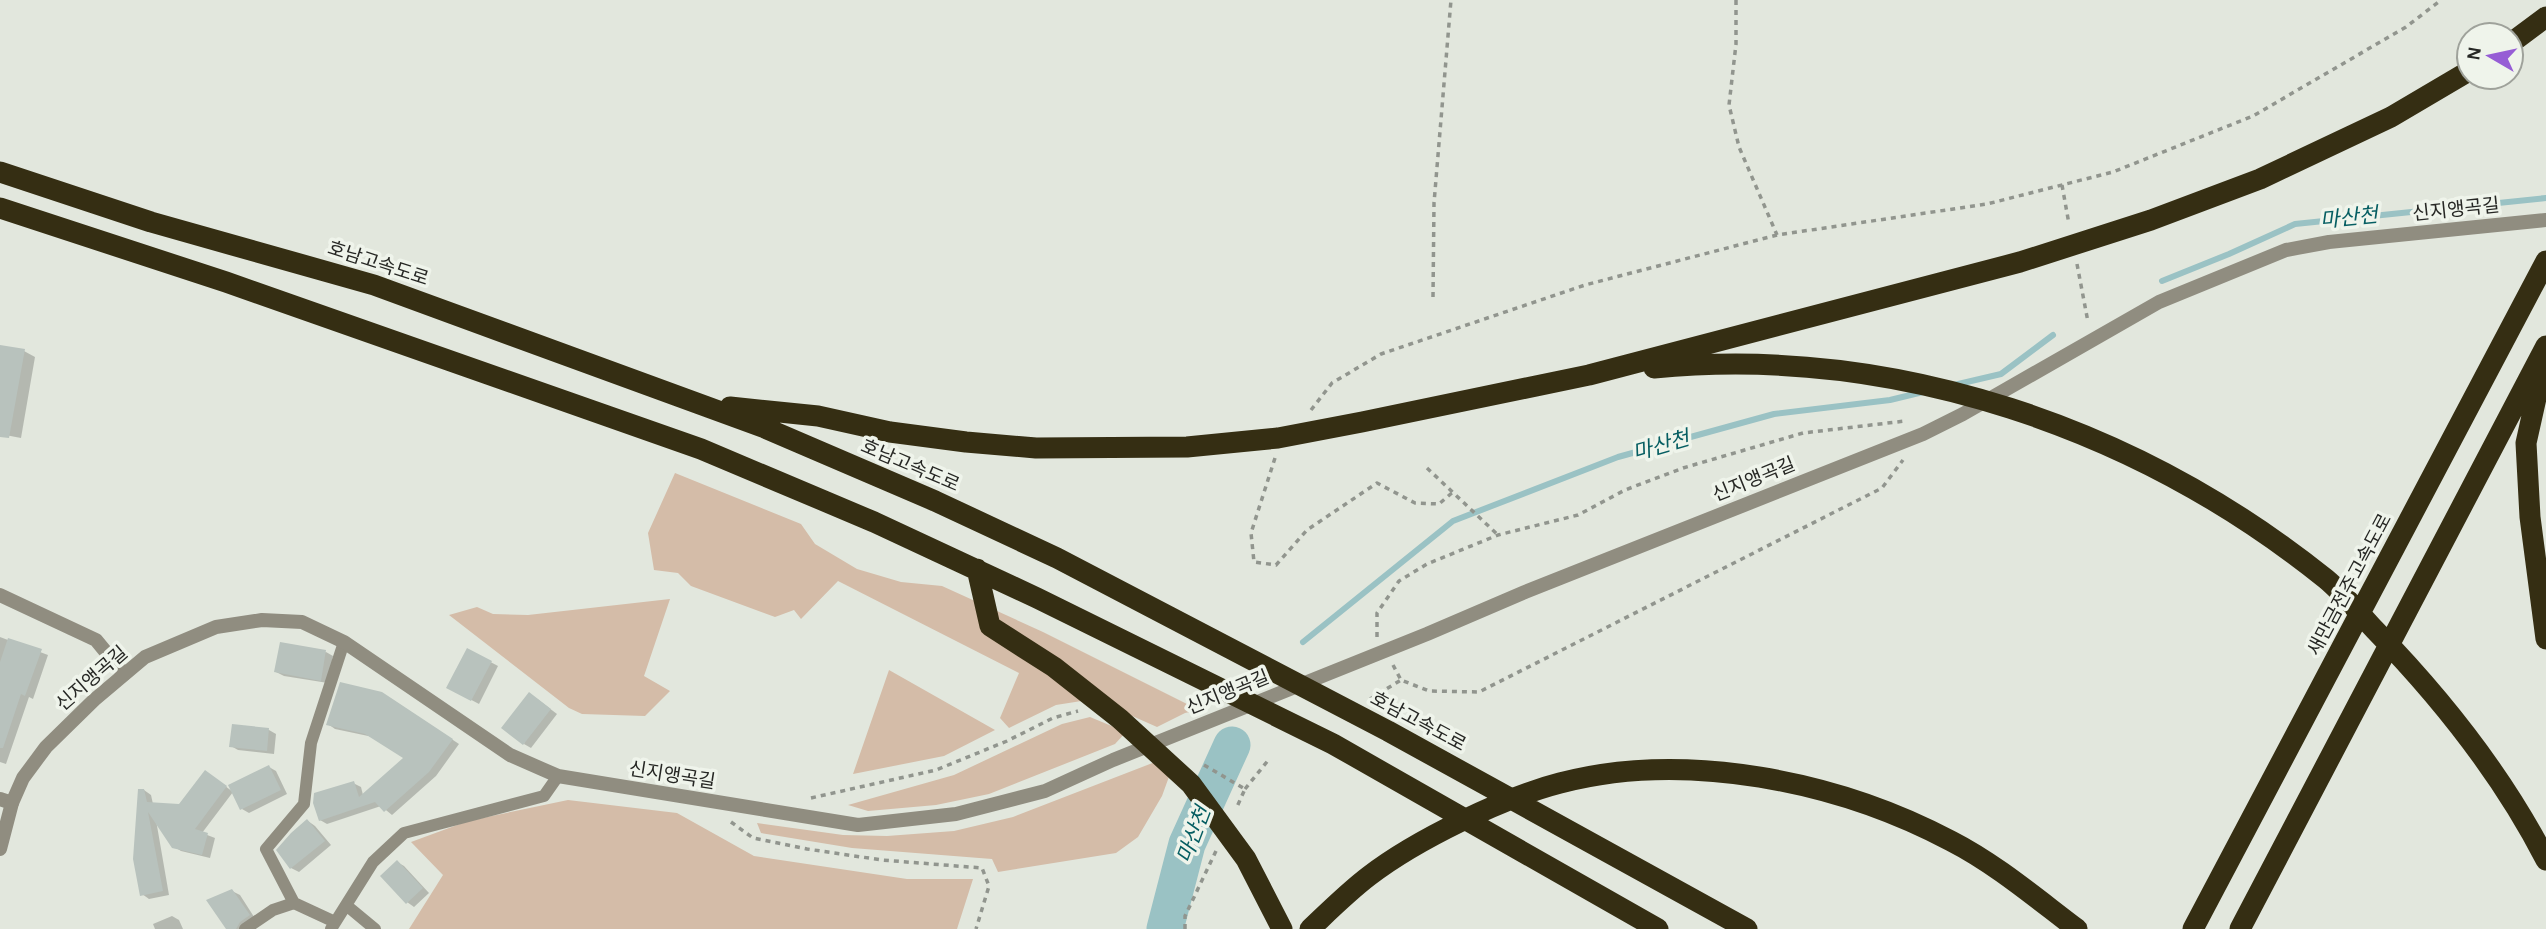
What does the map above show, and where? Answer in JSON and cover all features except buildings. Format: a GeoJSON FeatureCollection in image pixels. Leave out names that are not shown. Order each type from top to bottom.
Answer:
{"type":"FeatureCollection","features":[{"type":"Feature","properties":{"kind":"highway"},"geometry":{"type":"LineString","coordinates":[[2525,33],[2546,17]]}},
{"type":"Feature","properties":{"kind":"highway"},"geometry":{"type":"LineString","coordinates":[[702,405],[818,416],[890,432],[1037,448],[1187,447],[1278,438],[1589,375],[2020,262],[2151,220],[2260,178],[2391,117],[2455,79]]}},
{"type":"Feature","properties":{"kind":"highway","name":"호남고속도로"},"geometry":{"type":"LineString","coordinates":[[0,172],[151,222],[374,285],[765,428],[935,501],[1057,558],[1388,731],[1746,929]]}},
{"type":"Feature","properties":{"kind":"highway"},"geometry":{"type":"LineString","coordinates":[[0,208],[239,286],[701,449],[874,522],[1037,598],[1333,744],[1658,929]]}},
{"type":"Feature","properties":{"kind":"highway","name":"새만금전주고속도로"},"geometry":{"type":"LineString","coordinates":[[2193,929],[2546,261]]}},
{"type":"Feature","properties":{"kind":"highway"},"geometry":{"type":"LineString","coordinates":[[2546,349],[2526,443],[2530,517],[2546,639]]}},
{"type":"Feature","properties":{"kind":"highway"},"geometry":{"type":"LineString","coordinates":[[2240,929],[2259,898],[2546,349]]}},
{"type":"Feature","properties":{"kind":"highway"},"geometry":{"type":"LineString","coordinates":[[1589,375],[1706,363],[1826,369],[1894,377],[2042,419],[2096,440],[2192,487],[2248,521],[2329,581],[2412,668],[2474,744],[2525,820],[2546,860]]}},
{"type":"Feature","properties":{"kind":"highway"},"geometry":{"type":"LineString","coordinates":[[977,569],[990,626],[1054,667],[1120,719],[1191,783],[1246,859],[1282,929]]}},
{"type":"Feature","properties":{"kind":"highway"},"geometry":{"type":"LineString","coordinates":[[1310,929],[1370,875],[1411,848],[1506,802],[1559,783],[1592,777],[1687,770],[1735,774],[1799,785],[1849,797],[1897,815],[1953,842],[2077,929]]}},
{"type":"Feature","properties":{"kind":"highway"},"geometry":{"type":"LineString","coordinates":[[1594,892],[1643,929]]}},
{"type":"Feature","properties":{"kind":"highway"},"geometry":{"type":"LineString","coordinates":[[1679,892],[1765,929]]}},
{"type":"Feature","properties":{"kind":"street","name":"신지앵곡길"},"geometry":{"type":"LineString","coordinates":[[0,849],[6,801],[46,747],[94,700],[145,657],[216,627],[262,620],[302,622],[344,642],[510,755],[558,776],[858,825],[956,814],[1045,791],[1113,760],[1525,592],[1923,434],[1964,414],[2159,302],[2286,250],[2329,242],[2546,220]]}},
{"type":"Feature","properties":{"kind":"street"},"geometry":{"type":"LineString","coordinates":[[0,595],[96,640],[124,674]]}},
{"type":"Feature","properties":{"kind":"lane"},"geometry":{"type":"LineString","coordinates":[[344,642],[311,743],[304,804],[265,849],[294,902],[333,926],[373,862],[404,833],[544,796],[558,776]]}},
{"type":"Feature","properties":{"kind":"lane"},"geometry":{"type":"LineString","coordinates":[[244,929],[273,910],[294,902]]}},
{"type":"Feature","properties":{"kind":"lane"},"geometry":{"type":"LineString","coordinates":[[346,905],[375,929]]}},
{"type":"Feature","properties":{"kind":"path"},"geometry":{"type":"LineString","coordinates":[[1433,297],[1434,203],[1451,0]]}},
{"type":"Feature","properties":{"kind":"path"},"geometry":{"type":"LineString","coordinates":[[1736,0],[1736,44],[1729,105],[1739,147],[1777,235]]}},
{"type":"Feature","properties":{"kind":"path"},"geometry":{"type":"LineString","coordinates":[[1308,415],[1332,383],[1381,354],[1585,285],[1777,235],[1987,204],[2113,172],[2253,116],[2406,27],[2441,0]]}},
{"type":"Feature","properties":{"kind":"path"},"geometry":{"type":"LineString","coordinates":[[2062,185],[2069,224]]}},
{"type":"Feature","properties":{"kind":"path"},"geometry":{"type":"LineString","coordinates":[[2076,262],[2091,339]]}},
{"type":"Feature","properties":{"kind":"path"},"geometry":{"type":"LineString","coordinates":[[1276,457],[1251,533],[1254,562],[1276,565],[1307,530],[1377,483],[1415,503],[1439,504],[1453,492]]}},
{"type":"Feature","properties":{"kind":"path"},"geometry":{"type":"LineString","coordinates":[[1427,468],[1498,535]]}},
{"type":"Feature","properties":{"kind":"path"},"geometry":{"type":"LineString","coordinates":[[1369,699],[1401,680]]}},
{"type":"Feature","properties":{"kind":"path"},"geometry":{"type":"LineString","coordinates":[[808,799],[936,771],[1053,718],[1090,708]]}},
{"type":"Feature","properties":{"kind":"path"},"geometry":{"type":"LineString","coordinates":[[1245,789],[1270,758]]}},
{"type":"Feature","properties":{"kind":"path"},"geometry":{"type":"LineString","coordinates":[[1196,760],[1231,781]]}},
{"type":"Feature","properties":{"kind":"path"},"geometry":{"type":"LineString","coordinates":[[702,800],[753,838],[882,860],[982,868],[989,886],[976,929]]}},
{"type":"Feature","properties":{"kind":"shaded area"},"geometry":{"type":"Polygon","coordinates":[[[675,473],[801,524],[815,544],[857,569],[901,582],[942,586],[1043,632],[1199,710],[1185,713],[1157,727],[1094,699],[1056,705],[1009,728],[1000,718],[1019,673],[838,581],[801,619],[794,610],[775,617],[691,586],[678,573],[654,570],[648,533],[675,473]]]}},
{"type":"Feature","properties":{"kind":"shaded area"},"geometry":{"type":"Polygon","coordinates":[[[670,599],[644,676],[670,691],[645,716],[582,714],[569,708],[449,615],[477,607],[493,614],[528,615],[670,599]]]}},
{"type":"Feature","properties":{"kind":"shaded area"},"geometry":{"type":"Polygon","coordinates":[[[889,670],[995,730],[944,756],[853,774],[889,670]]]}},
{"type":"Feature","properties":{"kind":"shaded area"},"geometry":{"type":"Polygon","coordinates":[[[1090,717],[1126,732],[1115,744],[989,794],[936,805],[868,811],[848,805],[954,775],[1062,724],[1090,717]]]}},
{"type":"Feature","properties":{"kind":"shaded area"},"geometry":{"type":"Polygon","coordinates":[[[1168,757],[1174,763],[1162,796],[1138,837],[1116,853],[998,872],[992,859],[852,848],[761,833],[757,823],[843,835],[887,836],[954,831],[1013,817],[1168,757]]]}},
{"type":"Feature","properties":{"kind":"shaded area"},"geometry":{"type":"Polygon","coordinates":[[[568,800],[677,813],[754,856],[907,879],[973,879],[957,929],[409,929],[443,875],[411,842],[468,821],[568,800]]]}},
{"type":"Feature","properties":{"kind":"waterway","name":"마산천"},"geometry":{"type":"LineString","coordinates":[[2162,281],[2295,224],[2546,198]]}},
{"type":"Feature","properties":{"kind":"waterway","name":"마산천"},"geometry":{"type":"LineString","coordinates":[[1954,385],[2001,374],[2053,335]]}},
{"type":"Feature","properties":{"kind":"waterway","name":"마산천"},"geometry":{"type":"LineString","coordinates":[[1303,642],[1453,521],[1618,457],[1774,414],[1890,400],[1923,392]]}},
{"type":"Feature","properties":{"kind":"waterway","name":"마산천"},"geometry":{"type":"LineString","coordinates":[[1165,929],[1187,844],[1232,745]]}}]}
